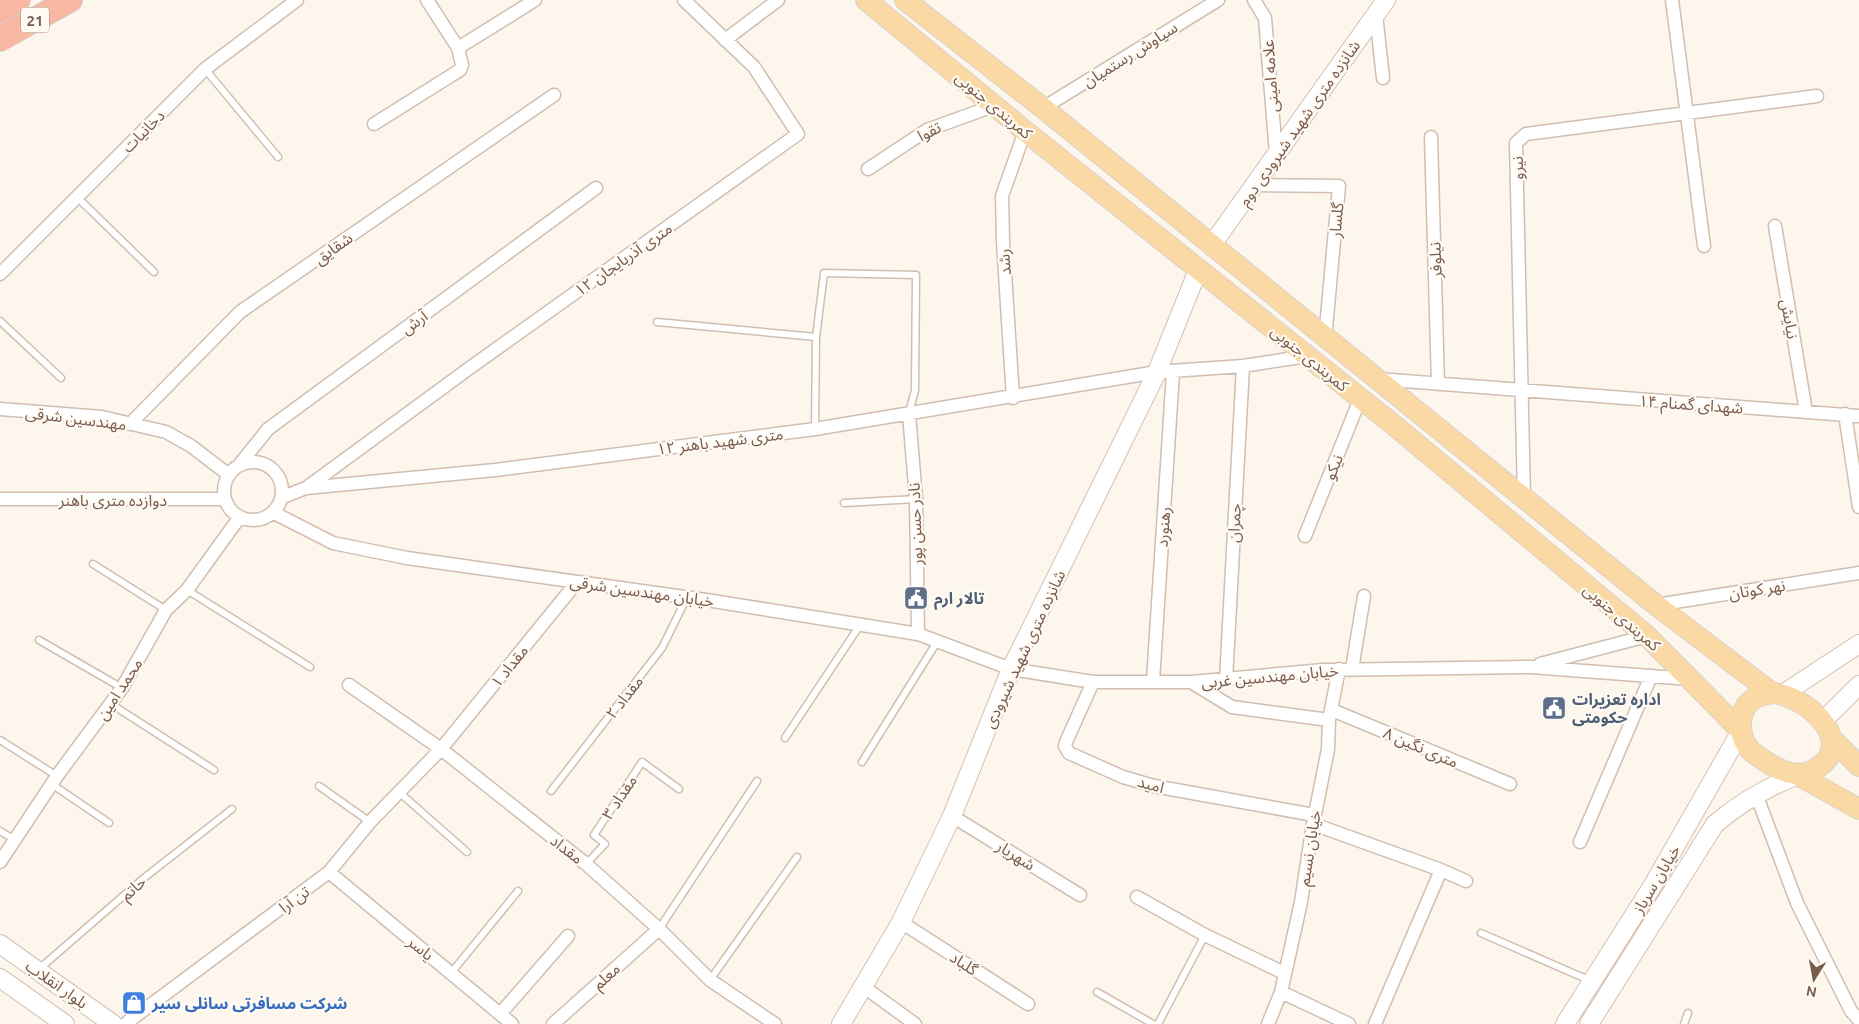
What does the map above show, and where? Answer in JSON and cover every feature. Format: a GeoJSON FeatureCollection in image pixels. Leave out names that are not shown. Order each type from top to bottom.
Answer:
{"type":"FeatureCollection","features":[{"type":"Feature","properties":{"kind":"highway","name":"21"},"geometry":{"type":"LineString","coordinates":[[0,11],[18,0]]}},
{"type":"Feature","properties":{"kind":"highway","name":"21"},"geometry":{"type":"LineString","coordinates":[[0,39],[70,0]]}},
{"type":"Feature","properties":{"kind":"main road","name":"کمربندی جنوبی"},"geometry":{"type":"LineString","coordinates":[[866,0],[996,105],[1025,131],[1360,399],[1647,636],[1741,731]]}},
{"type":"Feature","properties":{"kind":"main road","name":"کمربندی جنوبی"},"geometry":{"type":"LineString","coordinates":[[905,0],[1043,108],[1325,339],[1656,605],[1778,694]]}},
{"type":"Feature","properties":{"kind":"main road","name":"شانزده متری شهید شیرودی دوم"},"geometry":{"type":"LineString","coordinates":[[1211,246],[1381,7]]}},
{"type":"Feature","properties":{"kind":"main road"},"geometry":{"type":"LineString","coordinates":[[1198,270],[1211,246]]}},
{"type":"Feature","properties":{"kind":"main road","name":"شانزده متری شهید شیرودی"},"geometry":{"type":"LineString","coordinates":[[841,1024],[901,922],[952,816],[1011,669],[1165,372],[1198,270]]}},
{"type":"Feature","properties":{"kind":"main road"},"geometry":{"type":"LineString","coordinates":[[1617,612],[1638,590]]}},
{"type":"Feature","properties":{"kind":"main road"},"geometry":{"type":"LineString","coordinates":[[1859,644],[1778,694],[1757,697],[1745,706],[1741,719],[1741,731],[1747,747],[1759,757],[1781,772],[1798,775],[1859,809]]}},
{"type":"Feature","properties":{"kind":"main road"},"geometry":{"type":"LineString","coordinates":[[1798,775],[1816,770],[1824,763],[1830,751],[1827,729],[1859,685]]}},
{"type":"Feature","properties":{"kind":"main road"},"geometry":{"type":"LineString","coordinates":[[1778,694],[1806,706],[1859,766]]}},
{"type":"Feature","properties":{"kind":"main road","name":"خیابان سرباز"},"geometry":{"type":"LineString","coordinates":[[1565,1024],[1624,932],[1741,731]]}},
{"type":"Feature","properties":{"kind":"main road","name":"خیابان سرباز"},"geometry":{"type":"LineString","coordinates":[[1589,1024],[1715,824],[1740,803],[1798,775]]}},
{"type":"Feature","properties":{"kind":"main road"},"geometry":{"type":"LineString","coordinates":[[1624,932],[1640,942]]}},
{"type":"Feature","properties":{"kind":"main road","name":"بلوار انقلاب"},"geometry":{"type":"LineString","coordinates":[[0,944],[113,1024]]}},
{"type":"Feature","properties":{"kind":"main road","name":"بلوار انقلاب"},"geometry":{"type":"LineString","coordinates":[[0,978],[65,1024]]}},
{"type":"Feature","properties":{"kind":"street","name":"دخانیات"},"geometry":{"type":"LineString","coordinates":[[0,274],[205,69],[296,0]]}},
{"type":"Feature","properties":{"kind":"street"},"geometry":{"type":"LineString","coordinates":[[374,124],[460,70],[462,65],[458,48],[427,0]]}},
{"type":"Feature","properties":{"kind":"street"},"geometry":{"type":"LineString","coordinates":[[458,48],[534,0]]}},
{"type":"Feature","properties":{"kind":"street","name":"۱۲ متری آذربایجان"},"geometry":{"type":"LineString","coordinates":[[306,488],[479,361],[798,134],[754,67],[684,0]]}},
{"type":"Feature","properties":{"kind":"street"},"geometry":{"type":"LineString","coordinates":[[725,40],[778,0]]}},
{"type":"Feature","properties":{"kind":"street","name":"سیاوش رستمیان"},"geometry":{"type":"LineString","coordinates":[[1043,108],[1218,0]]}},
{"type":"Feature","properties":{"kind":"street","name":"علامه امینی"},"geometry":{"type":"LineString","coordinates":[[1254,0],[1265,18],[1276,154]]}},
{"type":"Feature","properties":{"kind":"street"},"geometry":{"type":"LineString","coordinates":[[1672,0],[1704,246]]}},
{"type":"Feature","properties":{"kind":"street"},"geometry":{"type":"LineString","coordinates":[[1381,7],[1383,78]]}},
{"type":"Feature","properties":{"kind":"street","name":"شقایق"},"geometry":{"type":"LineString","coordinates":[[130,424],[240,312],[554,95]]}},
{"type":"Feature","properties":{"kind":"street","name":"نیرو"},"geometry":{"type":"LineString","coordinates":[[1524,499],[1516,143],[1526,134],[1817,96]]}},
{"type":"Feature","properties":{"kind":"street","name":"تقوا"},"geometry":{"type":"LineString","coordinates":[[868,169],[927,130],[996,105]]}},
{"type":"Feature","properties":{"kind":"street","name":"رشد"},"geometry":{"type":"LineString","coordinates":[[1012,398],[1002,242],[1002,196],[1025,131]]}},
{"type":"Feature","properties":{"kind":"street","name":"نیلوفر"},"geometry":{"type":"LineString","coordinates":[[1431,137],[1438,384]]}},
{"type":"Feature","properties":{"kind":"street","name":"گلسار"},"geometry":{"type":"LineString","coordinates":[[1254,185],[1339,186],[1325,339]]}},
{"type":"Feature","properties":{"kind":"street","name":"آرش"},"geometry":{"type":"LineString","coordinates":[[240,464],[268,429],[596,188]]}},
{"type":"Feature","properties":{"kind":"street","name":"نیایش"},"geometry":{"type":"LineString","coordinates":[[1775,226],[1806,412]]}},
{"type":"Feature","properties":{"kind":"street","name":"۱۲ متری شهید باهنر"},"geometry":{"type":"LineString","coordinates":[[283,497],[306,488],[495,470],[815,429],[1165,372],[1243,366],[1307,356]]}},
{"type":"Feature","properties":{"kind":"street","name":"چمران"},"geometry":{"type":"LineString","coordinates":[[1226,680],[1243,366]]}},
{"type":"Feature","properties":{"kind":"street","name":"رهنورد"},"geometry":{"type":"LineString","coordinates":[[1153,681],[1165,372]]}},
{"type":"Feature","properties":{"kind":"street","name":"۱۴ شهدای گمنام"},"geometry":{"type":"LineString","coordinates":[[1375,379],[1859,416]]}},
{"type":"Feature","properties":{"kind":"street","name":"نیکو"},"geometry":{"type":"LineString","coordinates":[[1305,536],[1360,399]]}},
{"type":"Feature","properties":{"kind":"street","name":"مهندسین شرقی"},"geometry":{"type":"LineString","coordinates":[[0,409],[102,417],[166,432],[192,446],[228,475]]}},
{"type":"Feature","properties":{"kind":"street","name":"نادر حسن پور"},"geometry":{"type":"LineString","coordinates":[[909,414],[916,499],[918,634]]}},
{"type":"Feature","properties":{"kind":"street"},"geometry":{"type":"LineString","coordinates":[[1845,414],[1859,507]]}},
{"type":"Feature","properties":{"kind":"street"},"geometry":{"type":"LineString","coordinates":[[254,462],[264,464],[273,469],[280,477],[283,497],[274,513],[257,521],[239,518],[232,512],[225,500],[224,484],[228,475],[240,464],[254,462]]}},
{"type":"Feature","properties":{"kind":"street","name":"دوازده متری باهنر"},"geometry":{"type":"LineString","coordinates":[[0,499],[225,500]]}},
{"type":"Feature","properties":{"kind":"street","name":"خیابان مهندسین شرقی"},"geometry":{"type":"LineString","coordinates":[[274,513],[333,543],[407,558],[688,597],[918,634],[1011,669]]}},
{"type":"Feature","properties":{"kind":"street","name":"محمد امین"},"geometry":{"type":"LineString","coordinates":[[0,862],[122,688],[166,610],[187,590],[239,518]]}},
{"type":"Feature","properties":{"kind":"street","name":"نهر کوتان"},"geometry":{"type":"LineString","coordinates":[[1656,605],[1859,573]]}},
{"type":"Feature","properties":{"kind":"street","name":"مقداد ۱"},"geometry":{"type":"LineString","coordinates":[[441,749],[577,582]]}},
{"type":"Feature","properties":{"kind":"street"},"geometry":{"type":"LineString","coordinates":[[1352,669],[1364,596]]}},
{"type":"Feature","properties":{"kind":"street"},"geometry":{"type":"LineString","coordinates":[[1530,667],[1647,636]]}},
{"type":"Feature","properties":{"kind":"street"},"geometry":{"type":"LineString","coordinates":[[1530,667],[1690,679]]}},
{"type":"Feature","properties":{"kind":"street","name":"خیابان مهندسین غربی"},"geometry":{"type":"LineString","coordinates":[[1011,669],[1093,682],[1191,682],[1339,669],[1530,667]]}},
{"type":"Feature","properties":{"kind":"street","name":"خیابان نسیم"},"geometry":{"type":"LineString","coordinates":[[1268,1024],[1281,992],[1301,902],[1314,819],[1328,749],[1331,715],[1339,669]]}},
{"type":"Feature","properties":{"kind":"street"},"geometry":{"type":"LineString","coordinates":[[1580,842],[1651,676]]}},
{"type":"Feature","properties":{"kind":"street","name":"امید"},"geometry":{"type":"LineString","coordinates":[[1093,682],[1066,742],[1065,746],[1069,753],[1124,777],[1154,786],[1314,819]]}},
{"type":"Feature","properties":{"kind":"street","name":"۸ متری نگین"},"geometry":{"type":"LineString","coordinates":[[1191,682],[1232,707],[1331,715],[1510,784]]}},
{"type":"Feature","properties":{"kind":"street","name":"مقداد"},"geometry":{"type":"LineString","coordinates":[[349,685],[441,749],[586,864],[658,929],[710,980],[775,1024]]}},
{"type":"Feature","properties":{"kind":"street","name":"تن آرا"},"geometry":{"type":"LineString","coordinates":[[125,1024],[329,872],[370,822],[441,749]]}},
{"type":"Feature","properties":{"kind":"street"},"geometry":{"type":"LineString","coordinates":[[1756,794],[1797,904],[1851,1011],[1859,1020]]}},
{"type":"Feature","properties":{"kind":"street","name":"شهریار"},"geometry":{"type":"LineString","coordinates":[[952,816],[1080,895]]}},
{"type":"Feature","properties":{"kind":"street"},"geometry":{"type":"LineString","coordinates":[[1314,819],[1466,881]]}},
{"type":"Feature","properties":{"kind":"street"},"geometry":{"type":"LineString","coordinates":[[1375,1024],[1441,870]]}},
{"type":"Feature","properties":{"kind":"street","name":"یاسر"},"geometry":{"type":"LineString","coordinates":[[329,872],[512,1024]]}},
{"type":"Feature","properties":{"kind":"street"},"geometry":{"type":"LineString","coordinates":[[1137,897],[1205,935],[1284,973]]}},
{"type":"Feature","properties":{"kind":"street","name":"گلباد"},"geometry":{"type":"LineString","coordinates":[[901,922],[1028,1004]]}},
{"type":"Feature","properties":{"kind":"street","name":"معلم"},"geometry":{"type":"LineString","coordinates":[[553,1024],[658,929]]}},
{"type":"Feature","properties":{"kind":"street"},"geometry":{"type":"LineString","coordinates":[[500,1014],[568,936]]}},
{"type":"Feature","properties":{"kind":"street"},"geometry":{"type":"LineString","coordinates":[[864,987],[915,1024]]}},
{"type":"Feature","properties":{"kind":"street"},"geometry":{"type":"LineString","coordinates":[[1281,992],[1349,1024]]}},
{"type":"Feature","properties":{"kind":"lane"},"geometry":{"type":"LineString","coordinates":[[205,69],[278,157]]}},
{"type":"Feature","properties":{"kind":"lane"},"geometry":{"type":"LineString","coordinates":[[77,197],[154,272]]}},
{"type":"Feature","properties":{"kind":"lane"},"geometry":{"type":"LineString","coordinates":[[815,429],[816,337],[824,273],[916,276],[915,390],[909,414]]}},
{"type":"Feature","properties":{"kind":"lane"},"geometry":{"type":"LineString","coordinates":[[0,322],[61,378]]}},
{"type":"Feature","properties":{"kind":"lane"},"geometry":{"type":"LineString","coordinates":[[656,322],[816,337]]}},
{"type":"Feature","properties":{"kind":"lane"},"geometry":{"type":"LineString","coordinates":[[844,502],[916,499]]}},
{"type":"Feature","properties":{"kind":"lane"},"geometry":{"type":"LineString","coordinates":[[93,564],[166,610]]}},
{"type":"Feature","properties":{"kind":"lane"},"geometry":{"type":"LineString","coordinates":[[187,590],[310,667]]}},
{"type":"Feature","properties":{"kind":"lane","name":"مقداد ۲"},"geometry":{"type":"LineString","coordinates":[[551,791],[662,648],[688,597]]}},
{"type":"Feature","properties":{"kind":"lane"},"geometry":{"type":"LineString","coordinates":[[785,738],[860,625]]}},
{"type":"Feature","properties":{"kind":"lane"},"geometry":{"type":"LineString","coordinates":[[39,640],[122,688]]}},
{"type":"Feature","properties":{"kind":"lane"},"geometry":{"type":"LineString","coordinates":[[862,762],[937,642]]}},
{"type":"Feature","properties":{"kind":"lane"},"geometry":{"type":"LineString","coordinates":[[111,704],[214,770]]}},
{"type":"Feature","properties":{"kind":"lane"},"geometry":{"type":"LineString","coordinates":[[0,740],[109,823]]}},
{"type":"Feature","properties":{"kind":"lane","name":"مقداد ۳"},"geometry":{"type":"LineString","coordinates":[[586,864],[605,844],[594,835],[642,762],[679,789]]}},
{"type":"Feature","properties":{"kind":"lane"},"geometry":{"type":"LineString","coordinates":[[658,929],[757,781]]}},
{"type":"Feature","properties":{"kind":"lane"},"geometry":{"type":"LineString","coordinates":[[319,786],[370,822]]}},
{"type":"Feature","properties":{"kind":"lane"},"geometry":{"type":"LineString","coordinates":[[399,792],[467,852]]}},
{"type":"Feature","properties":{"kind":"lane","name":"حاتم"},"geometry":{"type":"LineString","coordinates":[[38,970],[144,878],[232,809]]}},
{"type":"Feature","properties":{"kind":"lane"},"geometry":{"type":"LineString","coordinates":[[0,831],[15,840]]}},
{"type":"Feature","properties":{"kind":"lane"},"geometry":{"type":"LineString","coordinates":[[710,980],[797,857]]}},
{"type":"Feature","properties":{"kind":"lane"},"geometry":{"type":"LineString","coordinates":[[451,972],[518,891]]}},
{"type":"Feature","properties":{"kind":"lane"},"geometry":{"type":"LineString","coordinates":[[1481,933],[1592,981]]}},
{"type":"Feature","properties":{"kind":"lane"},"geometry":{"type":"LineString","coordinates":[[1158,1024],[1205,935]]}},
{"type":"Feature","properties":{"kind":"lane"},"geometry":{"type":"LineString","coordinates":[[1097,992],[1153,1024]]}},
{"type":"Feature","properties":{"kind":"lane"},"geometry":{"type":"LineString","coordinates":[[1684,1024],[1688,1013]]}},
{"type":"Feature","properties":{"kind":"place","name":"تالار ارم"},"geometry":{"type":"Point","coordinates":[916,598]}},
{"type":"Feature","properties":{"kind":"place","name":"اداره تعزیرات حکومتی"},"geometry":{"type":"Point","coordinates":[1554,708]}},
{"type":"Feature","properties":{"kind":"place","name":"شرکت مسافرتی سانلی سیر"},"geometry":{"type":"Point","coordinates":[134,1003]}}]}
